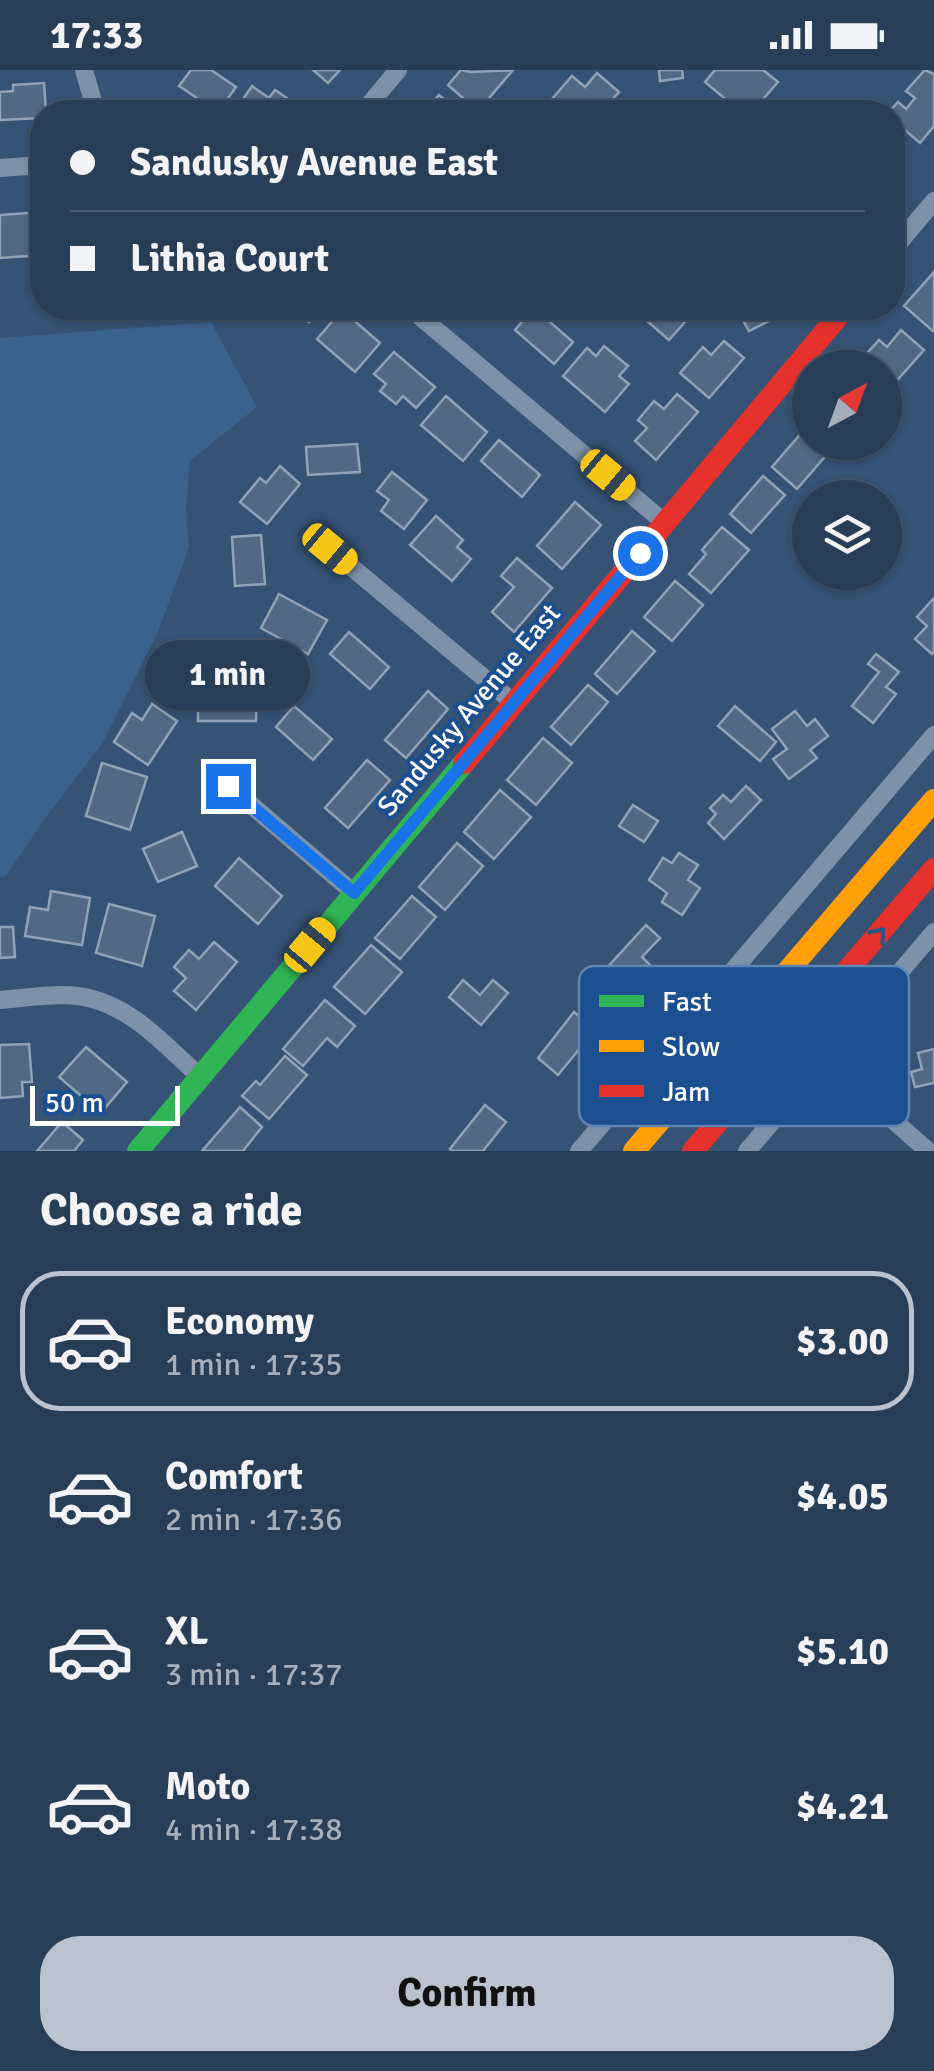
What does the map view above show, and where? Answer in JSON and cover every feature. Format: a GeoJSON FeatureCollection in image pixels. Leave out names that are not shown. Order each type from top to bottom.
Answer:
{"type":"FeatureCollection","features":[{"type":"Feature","properties":{"kind":"main road","name":"Sandusky Avenue East"},"geometry":{"type":"LineString","coordinates":[[138,1151],[836,320]]}},
{"type":"Feature","properties":{"kind":"main road"},"geometry":{"type":"LineString","coordinates":[[792,966],[934,800]]}},
{"type":"Feature","properties":{"kind":"main road"},"geometry":{"type":"LineString","coordinates":[[851,966],[934,869]]}},
{"type":"Feature","properties":{"kind":"main road"},"geometry":{"type":"LineString","coordinates":[[634,1151],[655,1126]]}},
{"type":"Feature","properties":{"kind":"main road"},"geometry":{"type":"LineString","coordinates":[[693,1151],[714,1126]]}},
{"type":"Feature","properties":{"kind":"street"},"geometry":{"type":"LineString","coordinates":[[84,70],[93,100]]}},
{"type":"Feature","properties":{"kind":"street"},"geometry":{"type":"LineString","coordinates":[[373,100],[398,70]]}},
{"type":"Feature","properties":{"kind":"street"},"geometry":{"type":"LineString","coordinates":[[0,168],[30,167]]}},
{"type":"Feature","properties":{"kind":"street"},"geometry":{"type":"LineString","coordinates":[[905,236],[934,201]]}},
{"type":"Feature","properties":{"kind":"street"},"geometry":{"type":"LineString","coordinates":[[424,320],[665,523]]}},
{"type":"Feature","properties":{"kind":"street"},"geometry":{"type":"LineString","coordinates":[[330,549],[514,703]]}},
{"type":"Feature","properties":{"kind":"street"},"geometry":{"type":"LineString","coordinates":[[737,966],[934,735]]}},
{"type":"Feature","properties":{"kind":"street"},"geometry":{"type":"LineString","coordinates":[[228,786],[354,893]]}},
{"type":"Feature","properties":{"kind":"street"},"geometry":{"type":"LineString","coordinates":[[905,966],[934,932]]}},
{"type":"Feature","properties":{"kind":"street"},"geometry":{"type":"LineString","coordinates":[[0,1000],[62,996],[102,1002],[144,1026],[200,1077]]}},
{"type":"Feature","properties":{"kind":"street"},"geometry":{"type":"LineString","coordinates":[[579,1151],[600,1126]]}},
{"type":"Feature","properties":{"kind":"street"},"geometry":{"type":"LineString","coordinates":[[747,1151],[768,1126]]}},
{"type":"Feature","properties":{"kind":"street"},"geometry":{"type":"LineString","coordinates":[[900,1126],[928,1151]]}},
{"type":"Feature","properties":{"kind":"water"},"geometry":{"type":"Polygon","coordinates":[[[211,322],[257,407],[190,461],[186,510],[189,547],[158,632],[102,744],[5,877],[0,877],[0,338],[211,322]]]}},
{"type":"Feature","properties":{"kind":"building"},"geometry":{"type":"Polygon","coordinates":[[[191,70],[211,70],[236,87],[227,100],[200,100],[179,86],[191,70]]]}},
{"type":"Feature","properties":{"kind":"building"},"geometry":{"type":"Polygon","coordinates":[[[313,70],[340,70],[328,83],[313,70]]]}},
{"type":"Feature","properties":{"kind":"building"},"geometry":{"type":"Polygon","coordinates":[[[461,70],[513,70],[487,100],[465,100],[448,85],[461,70]]]}},
{"type":"Feature","properties":{"kind":"building"},"geometry":{"type":"Polygon","coordinates":[[[659,70],[682,70],[683,78],[660,81],[659,70]]]}},
{"type":"Feature","properties":{"kind":"building"},"geometry":{"type":"Polygon","coordinates":[[[715,70],[763,70],[778,82],[762,100],[727,100],[705,82],[715,70]]]}},
{"type":"Feature","properties":{"kind":"building"},"geometry":{"type":"Polygon","coordinates":[[[925,70],[934,74],[934,126],[920,143],[905,130],[905,108],[915,98],[906,91],[925,70]]]}},
{"type":"Feature","properties":{"kind":"building"},"geometry":{"type":"Polygon","coordinates":[[[597,73],[619,92],[612,100],[551,100],[572,76],[585,87],[597,73]]]}},
{"type":"Feature","properties":{"kind":"building"},"geometry":{"type":"Polygon","coordinates":[[[44,83],[45,100],[30,100],[30,119],[0,120],[0,92],[13,91],[13,85],[44,83]]]}},
{"type":"Feature","properties":{"kind":"building"},"geometry":{"type":"Polygon","coordinates":[[[252,86],[269,98],[275,90],[290,100],[242,100],[252,86]]]}},
{"type":"Feature","properties":{"kind":"building"},"geometry":{"type":"Polygon","coordinates":[[[30,213],[30,256],[0,258],[0,215],[30,213]]]}},
{"type":"Feature","properties":{"kind":"building"},"geometry":{"type":"Polygon","coordinates":[[[934,272],[934,330],[905,305],[934,272]]]}},
{"type":"Feature","properties":{"kind":"building"},"geometry":{"type":"Polygon","coordinates":[[[333,320],[354,320],[380,343],[355,372],[317,339],[333,320]]]}},
{"type":"Feature","properties":{"kind":"building"},"geometry":{"type":"Polygon","coordinates":[[[524,320],[548,320],[573,342],[554,364],[515,330],[524,320]]]}},
{"type":"Feature","properties":{"kind":"building"},"geometry":{"type":"Polygon","coordinates":[[[646,320],[687,320],[669,340],[646,320]]]}},
{"type":"Feature","properties":{"kind":"building"},"geometry":{"type":"Polygon","coordinates":[[[743,320],[771,320],[749,331],[743,320]]]}},
{"type":"Feature","properties":{"kind":"building"},"geometry":{"type":"Polygon","coordinates":[[[901,330],[924,350],[902,375],[902,350],[870,350],[879,340],[887,347],[901,330]]]}},
{"type":"Feature","properties":{"kind":"building"},"geometry":{"type":"Polygon","coordinates":[[[724,341],[744,358],[709,398],[680,373],[703,347],[711,355],[724,341]]]}},
{"type":"Feature","properties":{"kind":"building"},"geometry":{"type":"Polygon","coordinates":[[[604,346],[628,366],[619,376],[629,384],[605,412],[563,376],[587,348],[596,356],[604,346]]]}},
{"type":"Feature","properties":{"kind":"building"},"geometry":{"type":"Polygon","coordinates":[[[394,352],[435,387],[416,408],[403,396],[396,404],[380,391],[386,384],[374,374],[394,352]]]}},
{"type":"Feature","properties":{"kind":"building"},"geometry":{"type":"Polygon","coordinates":[[[677,394],[698,412],[656,460],[635,441],[647,428],[638,420],[654,401],[664,409],[677,394]]]}},
{"type":"Feature","properties":{"kind":"building"},"geometry":{"type":"Polygon","coordinates":[[[446,396],[487,432],[463,461],[421,425],[446,396]]]}},
{"type":"Feature","properties":{"kind":"building"},"geometry":{"type":"Polygon","coordinates":[[[499,440],[540,475],[522,497],[481,461],[499,440]]]}},
{"type":"Feature","properties":{"kind":"building"},"geometry":{"type":"Polygon","coordinates":[[[357,444],[360,472],[308,475],[306,447],[357,444]]]}},
{"type":"Feature","properties":{"kind":"building"},"geometry":{"type":"Polygon","coordinates":[[[792,444],[792,460],[822,460],[805,480],[792,480],[792,485],[772,467],[792,444]]]}},
{"type":"Feature","properties":{"kind":"building"},"geometry":{"type":"Polygon","coordinates":[[[280,466],[300,484],[267,524],[240,502],[260,478],[266,483],[280,466]]]}},
{"type":"Feature","properties":{"kind":"building"},"geometry":{"type":"Polygon","coordinates":[[[392,472],[427,500],[404,529],[381,511],[389,500],[377,491],[392,472]]]}},
{"type":"Feature","properties":{"kind":"building"},"geometry":{"type":"Polygon","coordinates":[[[763,476],[785,495],[751,533],[730,514],[763,476]]]}},
{"type":"Feature","properties":{"kind":"building"},"geometry":{"type":"Polygon","coordinates":[[[575,502],[601,525],[562,569],[537,546],[575,502]]]}},
{"type":"Feature","properties":{"kind":"building"},"geometry":{"type":"Polygon","coordinates":[[[436,516],[463,540],[457,547],[471,559],[452,581],[410,545],[436,516]]]}},
{"type":"Feature","properties":{"kind":"building"},"geometry":{"type":"Polygon","coordinates":[[[722,527],[749,550],[711,593],[689,574],[706,554],[702,550],[722,527]]]}},
{"type":"Feature","properties":{"kind":"building"},"geometry":{"type":"Polygon","coordinates":[[[261,535],[265,584],[235,586],[232,537],[261,535]]]}},
{"type":"Feature","properties":{"kind":"building"},"geometry":{"type":"Polygon","coordinates":[[[517,558],[552,588],[514,632],[492,612],[514,587],[501,576],[517,558]]]}},
{"type":"Feature","properties":{"kind":"building"},"geometry":{"type":"Polygon","coordinates":[[[675,581],[703,605],[672,641],[644,617],[675,581]]]}},
{"type":"Feature","properties":{"kind":"building"},"geometry":{"type":"Polygon","coordinates":[[[279,594],[327,620],[308,654],[261,628],[279,594]]]}},
{"type":"Feature","properties":{"kind":"building"},"geometry":{"type":"Polygon","coordinates":[[[934,598],[932,654],[915,639],[927,626],[917,617],[934,598]]]}},
{"type":"Feature","properties":{"kind":"building"},"geometry":{"type":"Polygon","coordinates":[[[632,631],[655,651],[617,694],[595,674],[632,631]]]}},
{"type":"Feature","properties":{"kind":"building"},"geometry":{"type":"Polygon","coordinates":[[[349,632],[389,667],[370,689],[330,654],[349,632]]]}},
{"type":"Feature","properties":{"kind":"building"},"geometry":{"type":"Polygon","coordinates":[[[876,654],[899,672],[886,687],[896,694],[873,723],[852,706],[879,672],[868,664],[876,654]]]}},
{"type":"Feature","properties":{"kind":"building"},"geometry":{"type":"Polygon","coordinates":[[[198,675],[257,676],[256,721],[198,721],[198,675]]]}},
{"type":"Feature","properties":{"kind":"building"},"geometry":{"type":"Polygon","coordinates":[[[588,685],[608,702],[571,745],[551,727],[588,685]]]}},
{"type":"Feature","properties":{"kind":"building"},"geometry":{"type":"Polygon","coordinates":[[[428,691],[448,709],[406,758],[385,740],[428,691]]]}},
{"type":"Feature","properties":{"kind":"building"},"geometry":{"type":"Polygon","coordinates":[[[152,704],[177,721],[148,765],[114,742],[132,713],[142,720],[152,704]]]}},
{"type":"Feature","properties":{"kind":"building"},"geometry":{"type":"Polygon","coordinates":[[[294,706],[332,739],[313,760],[276,727],[294,706]]]}},
{"type":"Feature","properties":{"kind":"building"},"geometry":{"type":"Polygon","coordinates":[[[735,706],[776,742],[760,761],[718,726],[735,706]]]}},
{"type":"Feature","properties":{"kind":"building"},"geometry":{"type":"Polygon","coordinates":[[[795,711],[807,726],[815,719],[828,736],[810,750],[817,758],[789,779],[773,759],[787,749],[772,729],[795,711]]]}},
{"type":"Feature","properties":{"kind":"building"},"geometry":{"type":"Polygon","coordinates":[[[543,738],[572,763],[536,805],[507,780],[543,738]]]}},
{"type":"Feature","properties":{"kind":"building"},"geometry":{"type":"Polygon","coordinates":[[[367,760],[390,780],[348,828],[325,808],[367,760]]]}},
{"type":"Feature","properties":{"kind":"building"},"geometry":{"type":"Polygon","coordinates":[[[102,763],[147,777],[130,830],[86,816],[102,763]]]}},
{"type":"Feature","properties":{"kind":"building"},"geometry":{"type":"Polygon","coordinates":[[[746,786],[761,800],[724,839],[708,823],[716,814],[710,808],[723,795],[731,802],[746,786]]]}},
{"type":"Feature","properties":{"kind":"building"},"geometry":{"type":"Polygon","coordinates":[[[500,790],[531,817],[494,859],[464,832],[500,790]]]}},
{"type":"Feature","properties":{"kind":"building"},"geometry":{"type":"Polygon","coordinates":[[[633,805],[658,821],[644,842],[619,826],[633,805]]]}},
{"type":"Feature","properties":{"kind":"building"},"geometry":{"type":"Polygon","coordinates":[[[182,832],[197,866],[158,882],[143,849],[182,832]]]}},
{"type":"Feature","properties":{"kind":"building"},"geometry":{"type":"Polygon","coordinates":[[[457,843],[483,866],[445,910],[419,887],[457,843]]]}},
{"type":"Feature","properties":{"kind":"building"},"geometry":{"type":"Polygon","coordinates":[[[679,853],[698,865],[688,880],[700,888],[682,915],[662,902],[667,893],[649,880],[663,858],[672,863],[679,853]]]}},
{"type":"Feature","properties":{"kind":"building"},"geometry":{"type":"Polygon","coordinates":[[[239,858],[282,896],[258,924],[215,886],[239,858]]]}},
{"type":"Feature","properties":{"kind":"building"},"geometry":{"type":"Polygon","coordinates":[[[51,891],[90,898],[82,945],[25,936],[30,907],[48,910],[51,891]]]}},
{"type":"Feature","properties":{"kind":"building"},"geometry":{"type":"Polygon","coordinates":[[[412,896],[436,917],[400,959],[375,938],[412,896]]]}},
{"type":"Feature","properties":{"kind":"building"},"geometry":{"type":"Polygon","coordinates":[[[109,904],[155,916],[142,966],[96,953],[109,904]]]}},
{"type":"Feature","properties":{"kind":"building"},"geometry":{"type":"Polygon","coordinates":[[[646,925],[660,938],[642,957],[651,966],[609,966],[646,925]]]}},
{"type":"Feature","properties":{"kind":"building"},"geometry":{"type":"Polygon","coordinates":[[[0,927],[13,927],[15,957],[0,958],[0,927]]]}},
{"type":"Feature","properties":{"kind":"building"},"geometry":{"type":"Polygon","coordinates":[[[214,942],[237,962],[196,1010],[174,991],[186,978],[174,967],[189,950],[199,959],[214,942]]]}},
{"type":"Feature","properties":{"kind":"building"},"geometry":{"type":"Polygon","coordinates":[[[371,945],[402,972],[365,1014],[334,987],[371,945]]]}},
{"type":"Feature","properties":{"kind":"building"},"geometry":{"type":"Polygon","coordinates":[[[463,980],[480,995],[493,980],[508,993],[481,1025],[449,997],[463,980]]]}},
{"type":"Feature","properties":{"kind":"building"},"geometry":{"type":"Polygon","coordinates":[[[325,1000],[355,1026],[337,1047],[327,1038],[303,1066],[283,1049],[325,1000]]]}},
{"type":"Feature","properties":{"kind":"building"},"geometry":{"type":"Polygon","coordinates":[[[574,1012],[579,1016],[579,1049],[558,1075],[538,1058],[574,1012]]]}},
{"type":"Feature","properties":{"kind":"building"},"geometry":{"type":"Polygon","coordinates":[[[29,1044],[32,1082],[22,1082],[23,1096],[0,1098],[0,1045],[29,1044]]]}},
{"type":"Feature","properties":{"kind":"building"},"geometry":{"type":"Polygon","coordinates":[[[86,1047],[127,1082],[101,1113],[59,1077],[86,1047]]]}},
{"type":"Feature","properties":{"kind":"building"},"geometry":{"type":"Polygon","coordinates":[[[934,1049],[934,1083],[915,1087],[911,1072],[922,1069],[918,1053],[934,1049]]]}},
{"type":"Feature","properties":{"kind":"building"},"geometry":{"type":"Polygon","coordinates":[[[285,1056],[307,1075],[269,1119],[242,1096],[256,1081],[260,1085],[285,1056]]]}},
{"type":"Feature","properties":{"kind":"building"},"geometry":{"type":"Polygon","coordinates":[[[485,1105],[506,1122],[483,1151],[452,1151],[450,1149],[485,1105]]]}},
{"type":"Feature","properties":{"kind":"building"},"geometry":{"type":"Polygon","coordinates":[[[240,1107],[262,1127],[243,1151],[202,1151],[240,1107]]]}},
{"type":"Feature","properties":{"kind":"building"},"geometry":{"type":"Polygon","coordinates":[[[62,1122],[83,1140],[74,1151],[37,1151],[62,1122]]]}},
{"type":"Feature","properties":{"kind":"traffic: fast"},"geometry":{"type":"LineString","coordinates":[[138,1151],[464,763]]}},
{"type":"Feature","properties":{"kind":"traffic: slow"},"geometry":{"type":"LineString","coordinates":[[792,966],[934,800]]}},
{"type":"Feature","properties":{"kind":"traffic: slow"},"geometry":{"type":"LineString","coordinates":[[634,1151],[655,1126]]}},
{"type":"Feature","properties":{"kind":"traffic: jam"},"geometry":{"type":"LineString","coordinates":[[464,763],[835,320]]}},
{"type":"Feature","properties":{"kind":"traffic: jam"},"geometry":{"type":"LineString","coordinates":[[851,966],[934,869]]}},
{"type":"Feature","properties":{"kind":"traffic: jam"},"geometry":{"type":"LineString","coordinates":[[693,1151],[714,1126]]}},
{"type":"Feature","properties":{"kind":"route"},"geometry":{"type":"LineString","coordinates":[[228,786],[354,893],[640,553]]}}]}
